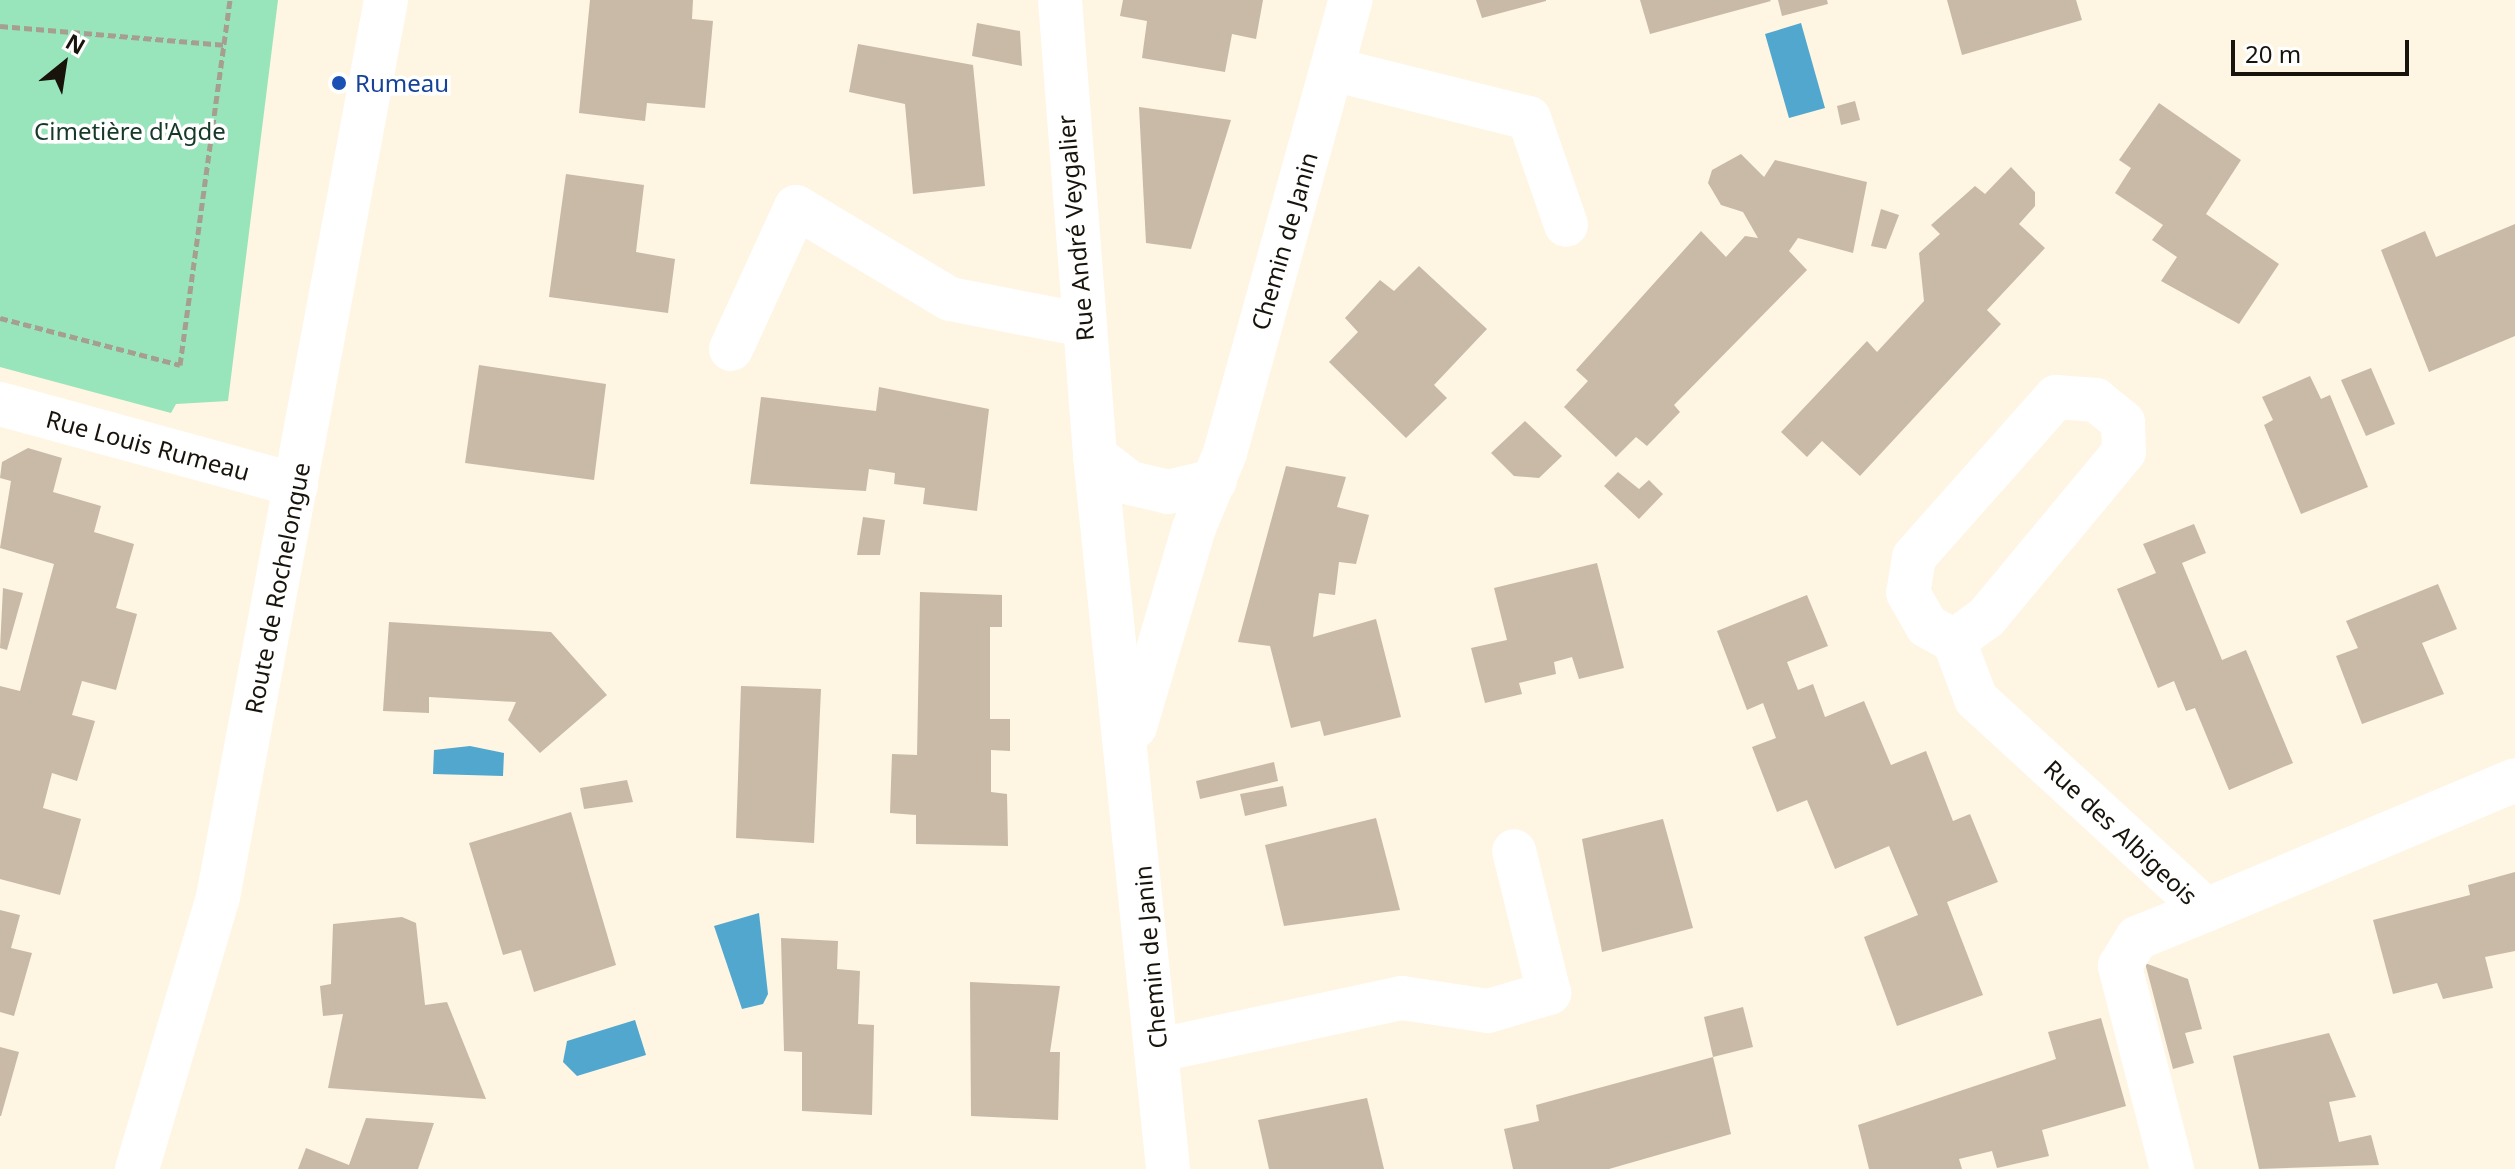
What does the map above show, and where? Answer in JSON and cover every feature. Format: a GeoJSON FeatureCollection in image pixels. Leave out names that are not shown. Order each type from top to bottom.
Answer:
{"type":"FeatureCollection","features":[{"type":"Feature","properties":{"kind":"street","name":"Route de Rochelongue"},"geometry":{"type":"LineString","coordinates":[[137,1169],[218,897],[386,0]]}},
{"type":"Feature","properties":{"kind":"street","name":"Rue André Veygalier"},"geometry":{"type":"LineString","coordinates":[[1060,0],[1095,456]]}},
{"type":"Feature","properties":{"kind":"street","name":"Chemin de Janin"},"geometry":{"type":"LineString","coordinates":[[1130,745],[1194,528],[1215,481],[1351,0]]}},
{"type":"Feature","properties":{"kind":"street"},"geometry":{"type":"LineString","coordinates":[[1332,69],[1529,118],[1566,225]]}},
{"type":"Feature","properties":{"kind":"street"},"geometry":{"type":"LineString","coordinates":[[731,349],[796,207],[950,299],[1084,325]]}},
{"type":"Feature","properties":{"kind":"street"},"geometry":{"type":"LineString","coordinates":[[2056,397],[2096,400],[2123,422],[2124,452],[1986,618],[1954,641],[1927,626],[1908,593],[1914,557],[2056,397]]}},
{"type":"Feature","properties":{"kind":"street","name":"Rue Louis Rumeau"},"geometry":{"type":"LineString","coordinates":[[0,404],[296,485]]}},
{"type":"Feature","properties":{"kind":"street"},"geometry":{"type":"LineString","coordinates":[[1095,456],[1130,483],[1168,492],[1215,481]]}},
{"type":"Feature","properties":{"kind":"street","name":"Chemin de Janin"},"geometry":{"type":"LineString","coordinates":[[1095,456],[1130,745],[1168,1169]]}},
{"type":"Feature","properties":{"kind":"street","name":"Rue des Albigeois"},"geometry":{"type":"LineString","coordinates":[[1954,641],[1976,699],[2206,910],[2515,780]]}},
{"type":"Feature","properties":{"kind":"street"},"geometry":{"type":"LineString","coordinates":[[1159,1050],[1402,998],[1488,1011],[1549,993],[1514,851]]}},
{"type":"Feature","properties":{"kind":"street"},"geometry":{"type":"LineString","coordinates":[[2172,1169],[2120,966],[2137,938],[2206,910]]}},
{"type":"Feature","properties":{"kind":"path"},"geometry":{"type":"LineString","coordinates":[[0,318],[180,365],[230,0]]}},
{"type":"Feature","properties":{"kind":"path"},"geometry":{"type":"LineString","coordinates":[[0,26],[226,45]]}},
{"type":"Feature","properties":{"kind":"green space","name":"Cimetière d'Agde"},"geometry":{"type":"Polygon","coordinates":[[[0,0],[278,0],[228,401],[176,404],[171,413],[0,367],[0,0]]]}},
{"type":"Feature","properties":{"kind":"water"},"geometry":{"type":"Polygon","coordinates":[[[1801,23],[1825,108],[1789,118],[1765,34],[1801,23]]]}},
{"type":"Feature","properties":{"kind":"water"},"geometry":{"type":"Polygon","coordinates":[[[470,746],[504,753],[503,776],[433,774],[434,750],[470,746]]]}},
{"type":"Feature","properties":{"kind":"water"},"geometry":{"type":"Polygon","coordinates":[[[759,913],[768,994],[763,1004],[742,1009],[714,926],[759,913]]]}},
{"type":"Feature","properties":{"kind":"water"},"geometry":{"type":"Polygon","coordinates":[[[635,1020],[646,1055],[577,1076],[563,1062],[567,1041],[635,1020]]]}},
{"type":"Feature","properties":{"kind":"building"},"geometry":{"type":"Polygon","coordinates":[[[590,0],[693,0],[692,19],[713,21],[705,108],[647,103],[645,121],[579,113],[590,0]]]}},
{"type":"Feature","properties":{"kind":"building"},"geometry":{"type":"Polygon","coordinates":[[[1123,0],[1263,0],[1256,39],[1232,34],[1225,72],[1142,58],[1147,21],[1120,16],[1123,0]]]}},
{"type":"Feature","properties":{"kind":"building"},"geometry":{"type":"Polygon","coordinates":[[[1476,0],[1546,0],[1546,1],[1482,18],[1476,0]]]}},
{"type":"Feature","properties":{"kind":"building"},"geometry":{"type":"Polygon","coordinates":[[[1640,0],[1770,0],[1771,1],[1650,34],[1640,0]]]}},
{"type":"Feature","properties":{"kind":"building"},"geometry":{"type":"Polygon","coordinates":[[[1778,0],[1827,0],[1828,4],[1782,16],[1778,0]]]}},
{"type":"Feature","properties":{"kind":"building"},"geometry":{"type":"Polygon","coordinates":[[[1947,0],[2076,0],[2082,20],[1962,55],[1947,0]]]}},
{"type":"Feature","properties":{"kind":"building"},"geometry":{"type":"Polygon","coordinates":[[[977,23],[1020,31],[1022,66],[972,56],[977,23]]]}},
{"type":"Feature","properties":{"kind":"building"},"geometry":{"type":"Polygon","coordinates":[[[858,44],[973,65],[985,186],[913,194],[905,104],[849,92],[858,44]]]}},
{"type":"Feature","properties":{"kind":"building"},"geometry":{"type":"Polygon","coordinates":[[[1855,101],[1860,120],[1841,125],[1837,106],[1855,101]]]}},
{"type":"Feature","properties":{"kind":"building"},"geometry":{"type":"Polygon","coordinates":[[[2159,103],[2241,160],[2206,214],[2279,264],[2239,324],[2161,281],[2177,257],[2152,240],[2163,225],[2115,193],[2131,168],[2119,160],[2159,103]]]}},
{"type":"Feature","properties":{"kind":"building"},"geometry":{"type":"Polygon","coordinates":[[[1139,107],[1231,120],[1191,249],[1146,243],[1139,107]]]}},
{"type":"Feature","properties":{"kind":"building"},"geometry":{"type":"Polygon","coordinates":[[[1741,154],[1764,177],[1775,160],[1867,182],[1853,253],[1798,238],[1789,251],[1807,270],[1674,405],[1680,412],[1647,446],[1636,437],[1616,457],[1564,407],[1588,381],[1576,370],[1701,231],[1726,257],[1745,236],[1758,238],[1743,212],[1721,205],[1708,183],[1712,170],[1741,154]]]}},
{"type":"Feature","properties":{"kind":"building"},"geometry":{"type":"Polygon","coordinates":[[[2011,167],[2035,192],[2035,206],[2019,224],[2045,248],[1987,310],[2001,324],[1860,476],[1822,441],[1807,457],[1781,432],[1867,341],[1877,352],[1924,301],[1919,253],[1940,234],[1931,225],[1975,186],[1985,194],[2011,167]]]}},
{"type":"Feature","properties":{"kind":"building"},"geometry":{"type":"Polygon","coordinates":[[[566,174],[644,185],[636,252],[675,259],[668,313],[549,297],[566,174]]]}},
{"type":"Feature","properties":{"kind":"building"},"geometry":{"type":"Polygon","coordinates":[[[1881,209],[1899,215],[1886,249],[1871,246],[1881,209]]]}},
{"type":"Feature","properties":{"kind":"building"},"geometry":{"type":"Polygon","coordinates":[[[2515,224],[2515,336],[2429,372],[2381,250],[2425,231],[2436,257],[2515,224]]]}},
{"type":"Feature","properties":{"kind":"building"},"geometry":{"type":"Polygon","coordinates":[[[1419,266],[1487,329],[1434,385],[1447,398],[1406,438],[1329,362],[1358,332],[1345,318],[1380,280],[1394,291],[1419,266]]]}},
{"type":"Feature","properties":{"kind":"building"},"geometry":{"type":"Polygon","coordinates":[[[479,365],[606,384],[594,480],[465,463],[479,365]]]}},
{"type":"Feature","properties":{"kind":"building"},"geometry":{"type":"Polygon","coordinates":[[[2371,368],[2395,424],[2366,436],[2341,380],[2371,368]]]}},
{"type":"Feature","properties":{"kind":"building"},"geometry":{"type":"Polygon","coordinates":[[[2310,376],[2321,399],[2330,395],[2368,487],[2301,514],[2264,425],[2273,420],[2262,397],[2310,376]]]}},
{"type":"Feature","properties":{"kind":"building"},"geometry":{"type":"Polygon","coordinates":[[[879,387],[989,409],[977,511],[923,504],[925,488],[894,484],[895,473],[869,469],[866,491],[750,484],[761,397],[876,411],[879,387]]]}},
{"type":"Feature","properties":{"kind":"building"},"geometry":{"type":"Polygon","coordinates":[[[1525,421],[1562,456],[1539,478],[1514,476],[1491,453],[1525,421]]]}},
{"type":"Feature","properties":{"kind":"building"},"geometry":{"type":"Polygon","coordinates":[[[28,448],[62,458],[53,492],[101,506],[94,532],[134,544],[116,608],[137,614],[116,690],[82,681],[72,715],[95,721],[77,781],[52,773],[43,808],[81,819],[60,895],[0,879],[0,686],[20,691],[54,564],[0,548],[11,481],[0,478],[2,462],[28,448]]]}},
{"type":"Feature","properties":{"kind":"building"},"geometry":{"type":"Polygon","coordinates":[[[1286,466],[1346,477],[1337,507],[1369,515],[1356,564],[1339,562],[1335,595],[1319,593],[1313,637],[1376,619],[1401,717],[1324,736],[1320,721],[1291,728],[1270,646],[1238,642],[1286,466]]]}},
{"type":"Feature","properties":{"kind":"building"},"geometry":{"type":"Polygon","coordinates":[[[1618,472],[1639,489],[1649,480],[1663,494],[1639,519],[1604,486],[1618,472]]]}},
{"type":"Feature","properties":{"kind":"building"},"geometry":{"type":"Polygon","coordinates":[[[863,517],[885,520],[880,555],[857,555],[863,517]]]}},
{"type":"Feature","properties":{"kind":"building"},"geometry":{"type":"Polygon","coordinates":[[[2194,524],[2206,553],[2182,563],[2222,660],[2246,650],[2293,763],[2229,790],[2195,708],[2186,711],[2174,681],[2158,688],[2117,589],[2156,573],[2143,544],[2194,524]]]}},
{"type":"Feature","properties":{"kind":"building"},"geometry":{"type":"Polygon","coordinates":[[[1597,563],[1624,668],[1579,679],[1572,657],[1554,662],[1556,674],[1519,683],[1522,694],[1485,703],[1471,648],[1507,640],[1494,588],[1597,563]]]}},
{"type":"Feature","properties":{"kind":"building"},"geometry":{"type":"Polygon","coordinates":[[[2438,584],[2457,629],[2422,643],[2444,694],[2362,724],[2336,656],[2358,648],[2346,621],[2438,584]]]}},
{"type":"Feature","properties":{"kind":"building"},"geometry":{"type":"Polygon","coordinates":[[[3,588],[23,593],[7,650],[0,648],[3,588]]]}},
{"type":"Feature","properties":{"kind":"building"},"geometry":{"type":"Polygon","coordinates":[[[920,592],[1002,595],[1002,627],[990,627],[990,719],[1010,719],[1010,751],[991,750],[991,792],[1007,794],[1008,846],[916,844],[916,815],[890,813],[892,754],[917,755],[920,592]]]}},
{"type":"Feature","properties":{"kind":"building"},"geometry":{"type":"Polygon","coordinates":[[[1807,595],[1828,646],[1787,662],[1798,690],[1813,684],[1825,717],[1864,701],[1891,765],[1926,751],[1953,821],[1970,814],[1998,882],[1947,902],[1983,995],[1897,1026],[1864,937],[1918,915],[1889,846],[1835,869],[1807,800],[1777,812],[1752,747],[1776,738],[1763,703],[1747,710],[1717,631],[1807,595]]]}},
{"type":"Feature","properties":{"kind":"building"},"geometry":{"type":"Polygon","coordinates":[[[389,622],[551,632],[607,695],[540,753],[508,720],[516,702],[429,697],[429,713],[383,711],[389,622]]]}},
{"type":"Feature","properties":{"kind":"building"},"geometry":{"type":"Polygon","coordinates":[[[741,686],[821,689],[814,843],[736,838],[741,686]]]}},
{"type":"Feature","properties":{"kind":"building"},"geometry":{"type":"Polygon","coordinates":[[[1274,762],[1278,781],[1200,799],[1196,781],[1274,762]]]}},
{"type":"Feature","properties":{"kind":"building"},"geometry":{"type":"Polygon","coordinates":[[[627,780],[633,802],[584,809],[580,788],[627,780]]]}},
{"type":"Feature","properties":{"kind":"building"},"geometry":{"type":"Polygon","coordinates":[[[1283,786],[1287,806],[1245,816],[1240,794],[1283,786]]]}},
{"type":"Feature","properties":{"kind":"building"},"geometry":{"type":"Polygon","coordinates":[[[571,812],[616,965],[534,992],[521,950],[503,955],[469,843],[571,812]]]}},
{"type":"Feature","properties":{"kind":"building"},"geometry":{"type":"Polygon","coordinates":[[[1376,818],[1400,910],[1284,926],[1265,845],[1376,818]]]}},
{"type":"Feature","properties":{"kind":"building"},"geometry":{"type":"Polygon","coordinates":[[[1663,819],[1693,928],[1602,952],[1582,839],[1663,819]]]}},
{"type":"Feature","properties":{"kind":"building"},"geometry":{"type":"Polygon","coordinates":[[[2515,872],[2515,951],[2485,957],[2493,988],[2443,999],[2437,983],[2393,994],[2373,920],[2470,895],[2468,885],[2515,872]]]}},
{"type":"Feature","properties":{"kind":"building"},"geometry":{"type":"Polygon","coordinates":[[[0,910],[20,915],[11,948],[32,953],[14,1016],[0,1012],[0,910]]]}},
{"type":"Feature","properties":{"kind":"building"},"geometry":{"type":"Polygon","coordinates":[[[402,917],[416,923],[425,1005],[447,1002],[486,1099],[328,1088],[343,1014],[323,1016],[320,986],[331,984],[333,924],[402,917]]]}},
{"type":"Feature","properties":{"kind":"building"},"geometry":{"type":"Polygon","coordinates":[[[781,938],[838,941],[837,969],[860,971],[858,1024],[874,1025],[872,1115],[802,1111],[802,1052],[784,1051],[781,938]]]}},
{"type":"Feature","properties":{"kind":"building"},"geometry":{"type":"Polygon","coordinates":[[[2145,963],[2188,979],[2202,1029],[2185,1033],[2194,1063],[2173,1069],[2145,963]]]}},
{"type":"Feature","properties":{"kind":"building"},"geometry":{"type":"Polygon","coordinates":[[[970,982],[1060,986],[1050,1052],[1060,1052],[1058,1120],[971,1116],[970,982]]]}},
{"type":"Feature","properties":{"kind":"building"},"geometry":{"type":"Polygon","coordinates":[[[1743,1007],[1753,1047],[1713,1057],[1704,1017],[1743,1007]]]}},
{"type":"Feature","properties":{"kind":"building"},"geometry":{"type":"Polygon","coordinates":[[[2101,1018],[2126,1106],[2042,1130],[2049,1156],[1997,1168],[1992,1151],[1959,1159],[1962,1169],[1869,1169],[1858,1125],[2056,1059],[2048,1032],[2101,1018]]]}},
{"type":"Feature","properties":{"kind":"building"},"geometry":{"type":"Polygon","coordinates":[[[2329,1033],[2356,1097],[2329,1102],[2339,1142],[2371,1135],[2379,1165],[2259,1169],[2233,1056],[2329,1033]]]}},
{"type":"Feature","properties":{"kind":"building"},"geometry":{"type":"Polygon","coordinates":[[[0,1047],[19,1052],[1,1116],[0,1116],[0,1047]]]}},
{"type":"Feature","properties":{"kind":"building"},"geometry":{"type":"Polygon","coordinates":[[[1713,1057],[1731,1134],[1609,1169],[1513,1169],[1504,1129],[1539,1121],[1536,1105],[1713,1057]]]}},
{"type":"Feature","properties":{"kind":"building"},"geometry":{"type":"Polygon","coordinates":[[[1367,1098],[1384,1169],[1269,1169],[1258,1120],[1367,1098]]]}},
{"type":"Feature","properties":{"kind":"building"},"geometry":{"type":"Polygon","coordinates":[[[366,1118],[434,1123],[418,1169],[298,1169],[306,1148],[349,1165],[366,1118]]]}},
{"type":"Feature","properties":{"kind":"place","name":"Rumeau"},"geometry":{"type":"Point","coordinates":[339,83]}}]}
